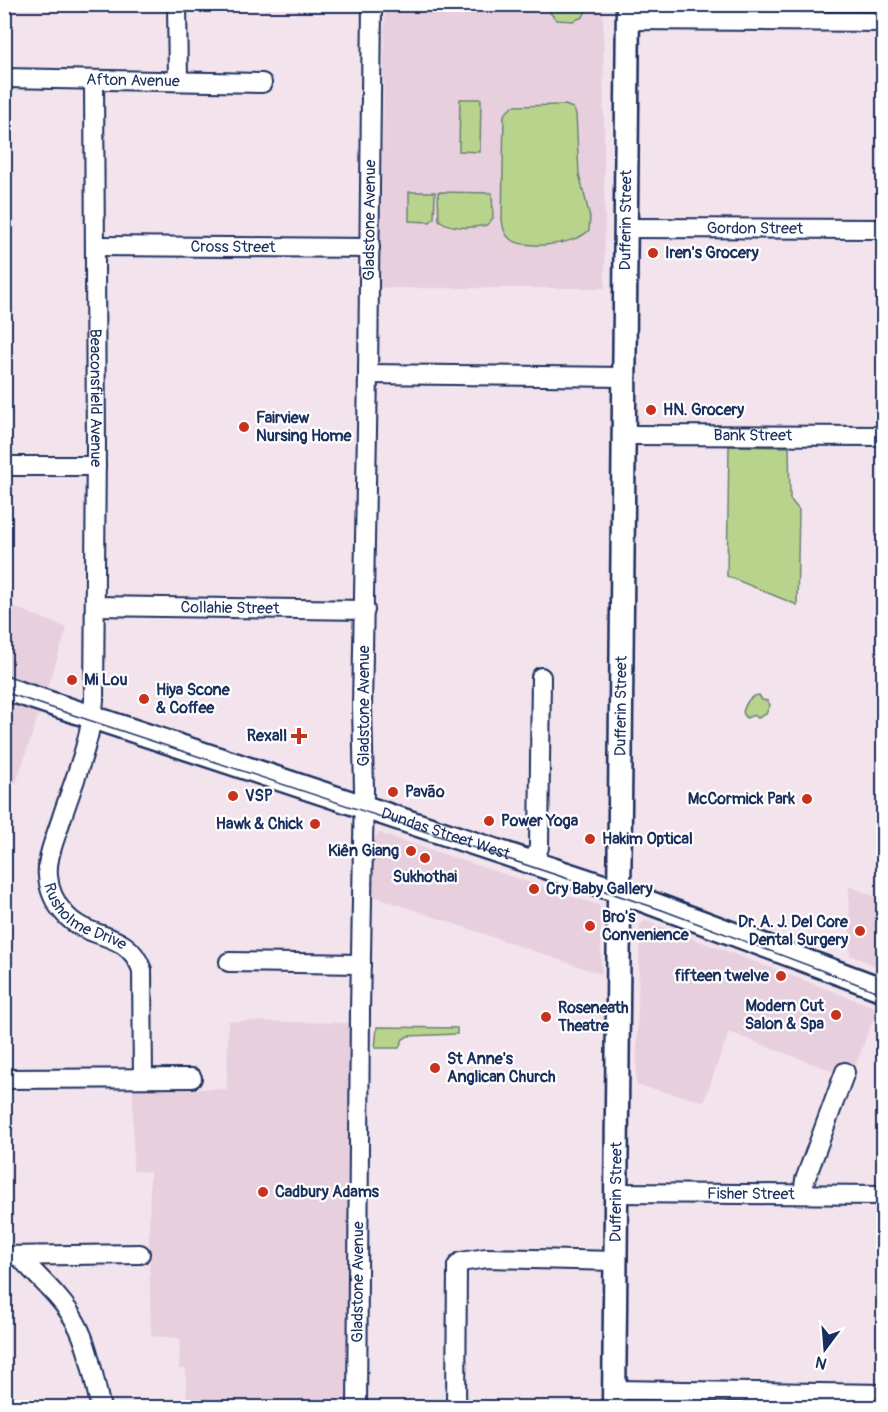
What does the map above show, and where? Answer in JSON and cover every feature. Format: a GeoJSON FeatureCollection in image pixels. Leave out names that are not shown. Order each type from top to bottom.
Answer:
{"type":"FeatureCollection","features":[{"type":"Feature","properties":{"kind":"main road","name":"Dufferin Street"},"geometry":{"type":"LineString","coordinates":[[614,1399],[621,892],[628,12]]}},
{"type":"Feature","properties":{"kind":"main road","name":"Dundas Street West"},"geometry":{"type":"LineString","coordinates":[[4,688],[621,892],[884,990]]}},
{"type":"Feature","properties":{"kind":"street"},"geometry":{"type":"LineString","coordinates":[[177,4],[178,81]]}},
{"type":"Feature","properties":{"kind":"street","name":"Gladstone Avenue"},"geometry":{"type":"LineString","coordinates":[[357,1407],[362,707],[372,4]]}},
{"type":"Feature","properties":{"kind":"street"},"geometry":{"type":"LineString","coordinates":[[628,12],[884,22]]}},
{"type":"Feature","properties":{"kind":"street","name":"Afton Avenue"},"geometry":{"type":"LineString","coordinates":[[4,78],[262,83]]}},
{"type":"Feature","properties":{"kind":"street","name":"Beaconsfield Avenue"},"geometry":{"type":"LineString","coordinates":[[92,717],[96,466],[94,80]]}},
{"type":"Feature","properties":{"kind":"street","name":"Gordon Street"},"geometry":{"type":"LineString","coordinates":[[626,228],[884,229]]}},
{"type":"Feature","properties":{"kind":"street","name":"Cross Street"},"geometry":{"type":"LineString","coordinates":[[95,246],[370,248]]}},
{"type":"Feature","properties":{"kind":"street"},"geometry":{"type":"LineString","coordinates":[[368,374],[624,377]]}},
{"type":"Feature","properties":{"kind":"street","name":"Bank Street"},"geometry":{"type":"LineString","coordinates":[[624,435],[884,436]]}},
{"type":"Feature","properties":{"kind":"street"},"geometry":{"type":"LineString","coordinates":[[4,466],[96,466]]}},
{"type":"Feature","properties":{"kind":"street","name":"Collahie Street"},"geometry":{"type":"LineString","coordinates":[[95,606],[365,610]]}},
{"type":"Feature","properties":{"kind":"street"},"geometry":{"type":"LineString","coordinates":[[534,863],[539,847],[541,677]]}},
{"type":"Feature","properties":{"kind":"street","name":"Rusholme Drive"},"geometry":{"type":"LineString","coordinates":[[92,717],[89,735],[51,853],[48,877],[54,897],[68,917],[85,928],[126,946],[139,960],[142,970],[143,1078]]}},
{"type":"Feature","properties":{"kind":"street"},"geometry":{"type":"LineString","coordinates":[[228,962],[361,964]]}},
{"type":"Feature","properties":{"kind":"street"},"geometry":{"type":"LineString","coordinates":[[803,1193],[805,1180],[845,1072]]}},
{"type":"Feature","properties":{"kind":"street"},"geometry":{"type":"LineString","coordinates":[[4,1079],[192,1078]]}},
{"type":"Feature","properties":{"kind":"street","name":"Fisher Street"},"geometry":{"type":"LineString","coordinates":[[617,1194],[884,1195]]}},
{"type":"Feature","properties":{"kind":"street"},"geometry":{"type":"LineString","coordinates":[[12,1256],[140,1254]]}},
{"type":"Feature","properties":{"kind":"street"},"geometry":{"type":"LineString","coordinates":[[12,1256],[57,1297],[76,1323],[101,1407]]}},
{"type":"Feature","properties":{"kind":"street"},"geometry":{"type":"LineString","coordinates":[[456,1407],[457,1266],[461,1262],[486,1258],[616,1261]]}},
{"type":"Feature","properties":{"kind":"street"},"geometry":{"type":"LineString","coordinates":[[614,1399],[884,1394]]}},
{"type":"Feature","properties":{"kind":"shaded area"},"geometry":{"type":"Polygon","coordinates":[[[385,5],[603,5],[605,288],[380,288],[385,5]]]}},
{"type":"Feature","properties":{"kind":"shaded area"},"geometry":{"type":"Polygon","coordinates":[[[4,603],[67,628],[16,783],[5,779],[4,603]]]}},
{"type":"Feature","properties":{"kind":"shaded area"},"geometry":{"type":"Polygon","coordinates":[[[379,833],[598,905],[601,909],[601,974],[373,896],[374,839],[379,833]]]}},
{"type":"Feature","properties":{"kind":"shaded area"},"geometry":{"type":"Polygon","coordinates":[[[849,886],[883,900],[883,969],[850,955],[849,886]]]}},
{"type":"Feature","properties":{"kind":"shaded area"},"geometry":{"type":"Polygon","coordinates":[[[646,921],[877,1008],[851,1078],[729,1032],[704,1101],[636,1085],[640,924],[646,921]]]}},
{"type":"Feature","properties":{"kind":"shaded area"},"geometry":{"type":"Polygon","coordinates":[[[228,1021],[351,1023],[347,1407],[187,1407],[186,1369],[179,1369],[180,1338],[151,1336],[150,1172],[133,1171],[133,1088],[227,1089],[228,1021]]]}},
{"type":"Feature","properties":{"kind":"green space"},"geometry":{"type":"Polygon","coordinates":[[[550,4],[589,5],[583,17],[573,21],[557,20],[550,13],[550,4]]]}},
{"type":"Feature","properties":{"kind":"green space"},"geometry":{"type":"Polygon","coordinates":[[[460,99],[481,99],[480,152],[459,151],[460,99]]]}},
{"type":"Feature","properties":{"kind":"green space"},"geometry":{"type":"Polygon","coordinates":[[[565,105],[573,108],[576,114],[579,174],[590,217],[589,230],[583,235],[562,243],[537,245],[516,242],[506,234],[502,220],[504,115],[513,106],[565,105]]]}},
{"type":"Feature","properties":{"kind":"green space"},"geometry":{"type":"Polygon","coordinates":[[[409,192],[435,192],[434,218],[430,222],[409,221],[409,192]]]}},
{"type":"Feature","properties":{"kind":"green space"},"geometry":{"type":"Polygon","coordinates":[[[438,192],[492,193],[493,218],[487,225],[475,227],[456,227],[444,223],[439,220],[438,192]]]}},
{"type":"Feature","properties":{"kind":"green space"},"geometry":{"type":"Polygon","coordinates":[[[729,446],[789,447],[790,499],[799,510],[797,605],[727,576],[729,446]]]}},
{"type":"Feature","properties":{"kind":"green space"},"geometry":{"type":"Polygon","coordinates":[[[759,695],[770,705],[766,714],[758,718],[754,715],[746,718],[743,712],[747,703],[750,698],[759,695]]]}},
{"type":"Feature","properties":{"kind":"green space"},"geometry":{"type":"Polygon","coordinates":[[[377,1027],[457,1028],[457,1034],[408,1036],[403,1039],[399,1048],[375,1048],[377,1027]]]}},
{"type":"Feature","properties":{"kind":"tram line"},"geometry":{"type":"LineString","coordinates":[[4,692],[662,910],[884,994]]}},
{"type":"Feature","properties":{"kind":"place","name":"Iren's Grocery"},"geometry":{"type":"Point","coordinates":[653,253]}},
{"type":"Feature","properties":{"kind":"place","name":"HN. Grocery"},"geometry":{"type":"Point","coordinates":[651,410]}},
{"type":"Feature","properties":{"kind":"place","name":"Fairview Nursing Home"},"geometry":{"type":"Point","coordinates":[244,427]}},
{"type":"Feature","properties":{"kind":"place","name":"Mi Lou"},"geometry":{"type":"Point","coordinates":[72,680]}},
{"type":"Feature","properties":{"kind":"place","name":"Hiya Scone & Coffee"},"geometry":{"type":"Point","coordinates":[144,699]}},
{"type":"Feature","properties":{"kind":"place","name":"Rexall"},"geometry":{"type":"Point","coordinates":[299,736]}},
{"type":"Feature","properties":{"kind":"place","name":"Pavão"},"geometry":{"type":"Point","coordinates":[393,792]}},
{"type":"Feature","properties":{"kind":"place","name":"VSP"},"geometry":{"type":"Point","coordinates":[233,796]}},
{"type":"Feature","properties":{"kind":"place","name":"McCormick Park"},"geometry":{"type":"Point","coordinates":[807,799]}},
{"type":"Feature","properties":{"kind":"place","name":"Power Yoga"},"geometry":{"type":"Point","coordinates":[489,821]}},
{"type":"Feature","properties":{"kind":"place","name":"Hawk & Chick"},"geometry":{"type":"Point","coordinates":[315,824]}},
{"type":"Feature","properties":{"kind":"place","name":"Hakim Optical"},"geometry":{"type":"Point","coordinates":[590,839]}},
{"type":"Feature","properties":{"kind":"place","name":"Kiên Giang"},"geometry":{"type":"Point","coordinates":[411,851]}},
{"type":"Feature","properties":{"kind":"place","name":"Sukhothai"},"geometry":{"type":"Point","coordinates":[425,858]}},
{"type":"Feature","properties":{"kind":"place","name":"Cry Baby Gallery"},"geometry":{"type":"Point","coordinates":[534,889]}},
{"type":"Feature","properties":{"kind":"place","name":"Bro's Convenience"},"geometry":{"type":"Point","coordinates":[590,926]}},
{"type":"Feature","properties":{"kind":"place","name":"Dr. A. J. Del Core Dental Surgery"},"geometry":{"type":"Point","coordinates":[860,931]}},
{"type":"Feature","properties":{"kind":"place","name":"fifteen twelve"},"geometry":{"type":"Point","coordinates":[781,976]}},
{"type":"Feature","properties":{"kind":"place","name":"Modern Cut Salon & Spa"},"geometry":{"type":"Point","coordinates":[836,1015]}},
{"type":"Feature","properties":{"kind":"place","name":"Roseneath Theatre"},"geometry":{"type":"Point","coordinates":[546,1017]}},
{"type":"Feature","properties":{"kind":"place","name":"St Anne's Anglican Church"},"geometry":{"type":"Point","coordinates":[435,1068]}},
{"type":"Feature","properties":{"kind":"place","name":"Cadbury Adams"},"geometry":{"type":"Point","coordinates":[263,1192]}}]}
